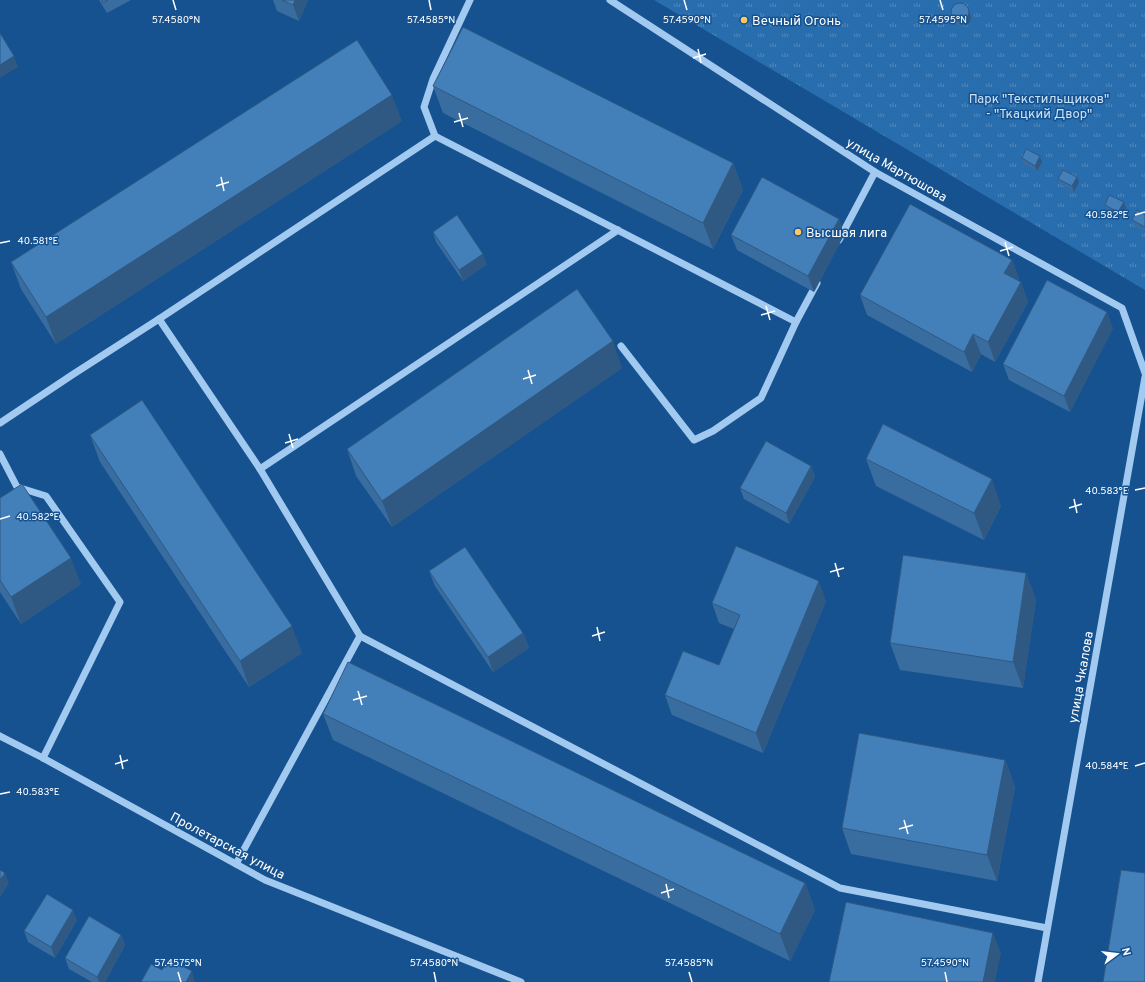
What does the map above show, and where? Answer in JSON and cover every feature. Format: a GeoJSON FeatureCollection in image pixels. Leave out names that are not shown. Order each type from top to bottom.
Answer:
{"type":"FeatureCollection","features":[{"type":"Feature","properties":{"kind":"street"},"geometry":{"type":"LineString","coordinates":[[470,0],[433,79],[424,107],[436,136],[796,322]]}},
{"type":"Feature","properties":{"kind":"street","name":"улица Мартюшова"},"geometry":{"type":"LineString","coordinates":[[610,0],[875,172],[1122,308],[1145,373]]}},
{"type":"Feature","properties":{"kind":"street"},"geometry":{"type":"LineString","coordinates":[[0,423],[436,136]]}},
{"type":"Feature","properties":{"kind":"street"},"geometry":{"type":"LineString","coordinates":[[835,247],[875,172]]}},
{"type":"Feature","properties":{"kind":"street"},"geometry":{"type":"LineString","coordinates":[[260,468],[618,230]]}},
{"type":"Feature","properties":{"kind":"street"},"geometry":{"type":"LineString","coordinates":[[621,346],[694,440],[713,430],[761,398],[796,322],[821,274]]}},
{"type":"Feature","properties":{"kind":"street"},"geometry":{"type":"LineString","coordinates":[[160,319],[260,468],[360,636],[840,888],[1048,928]]}},
{"type":"Feature","properties":{"kind":"street","name":"улица Чкалова"},"geometry":{"type":"LineString","coordinates":[[1038,982],[1145,376]]}},
{"type":"Feature","properties":{"kind":"street"},"geometry":{"type":"LineString","coordinates":[[0,454],[17,487],[46,496],[120,602],[43,758]]}},
{"type":"Feature","properties":{"kind":"street"},"geometry":{"type":"LineString","coordinates":[[236,864],[360,636]]}},
{"type":"Feature","properties":{"kind":"street","name":"Пролетарская улица"},"geometry":{"type":"LineString","coordinates":[[0,736],[43,758],[265,880],[521,982]]}},
{"type":"Feature","properties":{"kind":"green space","name":"Парк \"Текстильщиков\" - \"Ткацкий Двор\""},"geometry":{"type":"Polygon","coordinates":[[[654,0],[1145,0],[1145,290],[654,0]]]}},
{"type":"Feature","properties":{"kind":"building"},"geometry":{"type":"Polygon","coordinates":[[[282,0],[295,0],[293,5],[282,0]]]}},
{"type":"Feature","properties":{"kind":"building"},"geometry":{"type":"Polygon","coordinates":[[[960,3],[966,6],[969,12],[966,18],[960,21],[954,18],[951,12],[954,6],[960,3]]]}},
{"type":"Feature","properties":{"kind":"building"},"geometry":{"type":"Polygon","coordinates":[[[463,27],[733,163],[703,223],[433,86],[463,27]]]}},
{"type":"Feature","properties":{"kind":"building"},"geometry":{"type":"Polygon","coordinates":[[[0,33],[14,56],[0,65],[0,33]]]}},
{"type":"Feature","properties":{"kind":"building"},"geometry":{"type":"Polygon","coordinates":[[[357,40],[392,95],[46,317],[11,262],[357,40]]]}},
{"type":"Feature","properties":{"kind":"building"},"geometry":{"type":"Polygon","coordinates":[[[1026,149],[1040,156],[1035,166],[1022,158],[1026,149]]]}},
{"type":"Feature","properties":{"kind":"building"},"geometry":{"type":"Polygon","coordinates":[[[1063,170],[1077,177],[1072,186],[1058,179],[1063,170]]]}},
{"type":"Feature","properties":{"kind":"building"},"geometry":{"type":"Polygon","coordinates":[[[762,177],[839,219],[808,276],[731,235],[762,177]]]}},
{"type":"Feature","properties":{"kind":"building"},"geometry":{"type":"Polygon","coordinates":[[[1109,195],[1124,202],[1118,212],[1105,205],[1109,195]]]}},
{"type":"Feature","properties":{"kind":"building"},"geometry":{"type":"Polygon","coordinates":[[[910,204],[1012,260],[1004,273],[1021,282],[988,342],[973,334],[964,352],[860,295],[910,204]]]}},
{"type":"Feature","properties":{"kind":"building"},"geometry":{"type":"Polygon","coordinates":[[[1137,210],[1145,215],[1145,227],[1132,220],[1137,210]]]}},
{"type":"Feature","properties":{"kind":"building"},"geometry":{"type":"Polygon","coordinates":[[[457,215],[483,254],[459,270],[433,232],[457,215]]]}},
{"type":"Feature","properties":{"kind":"building"},"geometry":{"type":"Polygon","coordinates":[[[1047,280],[1107,312],[1064,396],[1003,364],[1047,280]]]}},
{"type":"Feature","properties":{"kind":"building"},"geometry":{"type":"Polygon","coordinates":[[[577,289],[613,341],[382,501],[347,449],[577,289]]]}},
{"type":"Feature","properties":{"kind":"building"},"geometry":{"type":"Polygon","coordinates":[[[142,400],[292,626],[240,661],[90,435],[142,400]]]}},
{"type":"Feature","properties":{"kind":"building"},"geometry":{"type":"Polygon","coordinates":[[[883,424],[992,479],[974,513],[866,459],[883,424]]]}},
{"type":"Feature","properties":{"kind":"building"},"geometry":{"type":"Polygon","coordinates":[[[766,441],[811,466],[786,513],[740,488],[766,441]]]}},
{"type":"Feature","properties":{"kind":"building"},"geometry":{"type":"Polygon","coordinates":[[[22,484],[71,558],[11,597],[0,580],[0,498],[22,484]]]}},
{"type":"Feature","properties":{"kind":"building"},"geometry":{"type":"Polygon","coordinates":[[[736,546],[819,581],[756,733],[665,695],[683,651],[719,665],[740,615],[712,603],[736,546]]]}},
{"type":"Feature","properties":{"kind":"building"},"geometry":{"type":"Polygon","coordinates":[[[465,547],[523,633],[488,657],[429,571],[465,547]]]}},
{"type":"Feature","properties":{"kind":"building"},"geometry":{"type":"Polygon","coordinates":[[[903,555],[1026,573],[1013,662],[890,643],[903,555]]]}},
{"type":"Feature","properties":{"kind":"building"},"geometry":{"type":"Polygon","coordinates":[[[348,662],[805,883],[780,934],[323,714],[348,662]]]}},
{"type":"Feature","properties":{"kind":"building"},"geometry":{"type":"Polygon","coordinates":[[[859,733],[1005,760],[987,855],[842,828],[859,733]]]}},
{"type":"Feature","properties":{"kind":"building"},"geometry":{"type":"Polygon","coordinates":[[[0,870],[5,873],[0,880],[0,870]]]}},
{"type":"Feature","properties":{"kind":"building"},"geometry":{"type":"Polygon","coordinates":[[[1121,870],[1145,873],[1145,982],[1103,982],[1121,870]]]}},
{"type":"Feature","properties":{"kind":"building"},"geometry":{"type":"Polygon","coordinates":[[[47,894],[73,910],[51,947],[24,931],[47,894]]]}},
{"type":"Feature","properties":{"kind":"building"},"geometry":{"type":"Polygon","coordinates":[[[846,902],[993,933],[983,982],[829,982],[846,902]]]}},
{"type":"Feature","properties":{"kind":"building"},"geometry":{"type":"Polygon","coordinates":[[[89,916],[121,935],[97,977],[65,958],[89,916]]]}},
{"type":"Feature","properties":{"kind":"building"},"geometry":{"type":"Polygon","coordinates":[[[168,959],[192,971],[186,982],[141,982],[151,964],[162,970],[168,959]]]}},
{"type":"Feature","properties":{"kind":"place","name":"Вечный Огонь"},"geometry":{"type":"Point","coordinates":[744,20]}},
{"type":"Feature","properties":{"kind":"place","name":"Высшая лига"},"geometry":{"type":"Point","coordinates":[798,232]}}]}
